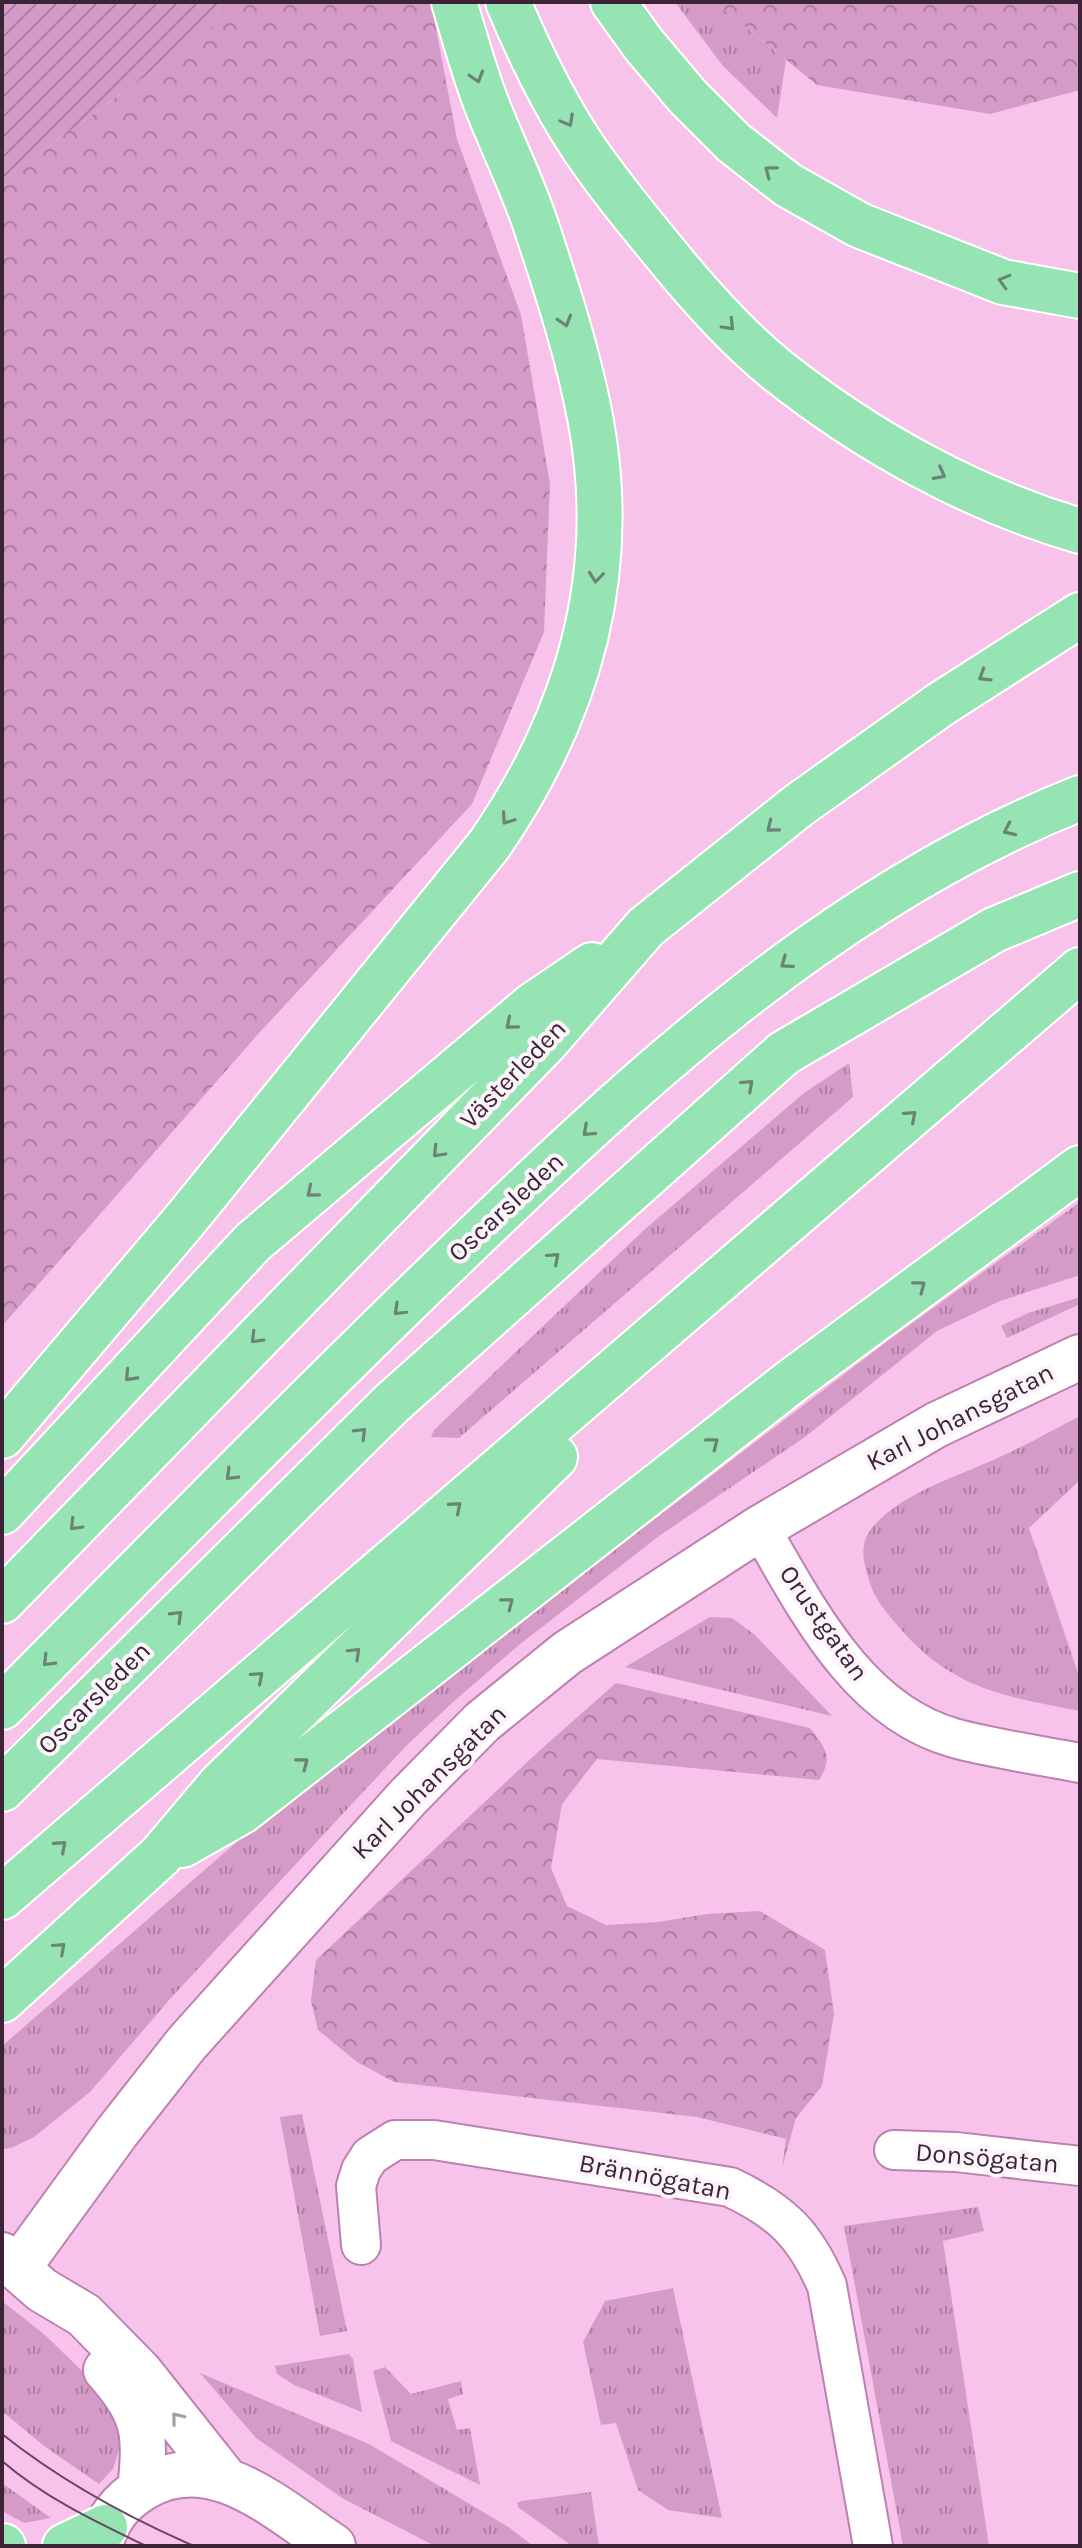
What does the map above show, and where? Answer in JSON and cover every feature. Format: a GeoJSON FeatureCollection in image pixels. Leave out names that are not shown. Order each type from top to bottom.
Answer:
{"type":"FeatureCollection","features":[{"type":"Feature","properties":{"kind":"highway"},"geometry":{"type":"LineString","coordinates":[[2,1436],[185,1220],[489,845],[520,800],[544,754],[570,692],[584,648],[599,546],[598,489],[591,422],[536,226],[484,98],[454,2]]}},
{"type":"Feature","properties":{"kind":"highway"},"geometry":{"type":"LineString","coordinates":[[508,2],[528,50],[582,145],[681,273],[730,328],[776,370],[835,412],[906,456],[979,494],[1080,531]]}},
{"type":"Feature","properties":{"kind":"highway"},"geometry":{"type":"LineString","coordinates":[[613,2],[688,97],[734,143],[788,185],[859,225],[1003,282],[1080,296]]}},
{"type":"Feature","properties":{"kind":"highway","name":"Västerleden"},"geometry":{"type":"LineString","coordinates":[[2,1601],[545,1043],[646,927],[799,805],[941,704],[1065,625]]}},
{"type":"Feature","properties":{"kind":"highway","name":"Oscarsleden"},"geometry":{"type":"LineString","coordinates":[[2,1707],[285,1420],[533,1180],[715,1018],[823,936],[949,861],[1005,831],[1080,798]]}},
{"type":"Feature","properties":{"kind":"highway","name":"Oscarsleden"},"geometry":{"type":"LineString","coordinates":[[2,1789],[392,1403],[784,1053],[994,930],[1080,894]]}},
{"type":"Feature","properties":{"kind":"highway"},"geometry":{"type":"LineString","coordinates":[[2,1512],[253,1242],[533,1005],[646,927]]}},
{"type":"Feature","properties":{"kind":"highway"},"geometry":{"type":"LineString","coordinates":[[2,1897],[1080,970]]}},
{"type":"Feature","properties":{"kind":"highway"},"geometry":{"type":"LineString","coordinates":[[2,2000],[160,1856],[220,1785],[852,1167]]}},
{"type":"Feature","properties":{"kind":"highway"},"geometry":{"type":"LineString","coordinates":[[160,1856],[242,1811],[793,1380],[1080,1168]]}},
{"type":"Feature","properties":{"kind":"highway"},"geometry":{"type":"LineString","coordinates":[[65,2546],[102,2537]]}},
{"type":"Feature","properties":{"kind":"street","name":"Karl Johansgatan"},"geometry":{"type":"LineString","coordinates":[[21,2271],[117,2132],[187,2043],[408,1797],[471,1733],[567,1653],[760,1528],[936,1425],[1080,1357]]}},
{"type":"Feature","properties":{"kind":"street","name":"Orustgatan"},"geometry":{"type":"LineString","coordinates":[[760,1528],[827,1637],[869,1689],[906,1717],[952,1737],[1080,1763]]}},
{"type":"Feature","properties":{"kind":"street","name":"Brännögatan"},"geometry":{"type":"LineString","coordinates":[[361,2245],[356,2186],[361,2170],[370,2156],[395,2140],[434,2140],[730,2187],[756,2200],[779,2216],[814,2254],[827,2286],[873,2546]]}},
{"type":"Feature","properties":{"kind":"street","name":"Donsögatan"},"geometry":{"type":"LineString","coordinates":[[894,2150],[956,2152],[1080,2166]]}},
{"type":"Feature","properties":{"kind":"street"},"geometry":{"type":"LineString","coordinates":[[21,2271],[84,2315],[140,2372],[240,2486],[276,2517],[290,2546]]}},
{"type":"Feature","properties":{"kind":"street"},"geometry":{"type":"LineString","coordinates":[[21,2271],[73,2336],[124,2390],[133,2406],[144,2437],[140,2489]]}},
{"type":"Feature","properties":{"kind":"street"},"geometry":{"type":"LineString","coordinates":[[102,2537],[116,2510],[140,2489],[160,2479],[186,2474],[240,2486],[333,2546]]}},
{"type":"Feature","properties":{"kind":"green space"},"geometry":{"type":"Polygon","coordinates":[[[2,2],[221,2],[213,27],[2,180],[2,2]]]}},
{"type":"Feature","properties":{"kind":"green space"},"geometry":{"type":"Polygon","coordinates":[[[221,2],[431,2],[457,139],[521,315],[550,484],[544,632],[472,804],[259,1033],[2,1326],[2,180],[213,27],[221,2]]]}},
{"type":"Feature","properties":{"kind":"green space"},"geometry":{"type":"Polygon","coordinates":[[[675,2],[715,2],[786,60],[777,118],[723,66],[675,2]]]}},
{"type":"Feature","properties":{"kind":"green space"},"geometry":{"type":"Polygon","coordinates":[[[715,2],[1080,2],[1080,90],[990,114],[817,85],[715,2]]]}},
{"type":"Feature","properties":{"kind":"green space"},"geometry":{"type":"Polygon","coordinates":[[[849,1063],[853,1097],[459,1438],[431,1437],[434,1430],[644,1230],[804,1093],[849,1063]]]}},
{"type":"Feature","properties":{"kind":"green space"},"geometry":{"type":"Polygon","coordinates":[[[1080,1202],[1080,1275],[1000,1301],[937,1331],[805,1437],[659,1536],[519,1645],[407,1745],[170,1999],[90,2092],[34,2137],[2,2149],[2,2046],[269,1814],[889,1340],[1080,1202]]]}},
{"type":"Feature","properties":{"kind":"green space"},"geometry":{"type":"Polygon","coordinates":[[[1080,1297],[1080,1304],[1007,1338],[1001,1326],[1028,1313],[1080,1297]]]}},
{"type":"Feature","properties":{"kind":"green space"},"geometry":{"type":"Polygon","coordinates":[[[1080,1416],[1080,1480],[1029,1528],[1080,1679],[1080,1711],[1003,1694],[959,1677],[938,1664],[918,1647],[880,1604],[871,1586],[863,1553],[865,1540],[872,1528],[899,1504],[1080,1416]]]}},
{"type":"Feature","properties":{"kind":"green space"},"geometry":{"type":"Polygon","coordinates":[[[710,1617],[732,1618],[755,1635],[832,1716],[625,1667],[710,1617]]]}},
{"type":"Feature","properties":{"kind":"green space"},"geometry":{"type":"Polygon","coordinates":[[[616,1683],[810,1728],[826,1752],[826,1765],[819,1780],[597,1759],[562,1804],[551,1868],[567,1906],[606,1925],[760,1911],[825,1950],[834,2014],[822,2086],[796,2118],[782,2168],[786,2139],[697,2117],[394,2082],[357,2062],[318,2030],[311,2001],[316,1960],[616,1683]]]}},
{"type":"Feature","properties":{"kind":"green space"},"geometry":{"type":"Polygon","coordinates":[[[302,2114],[347,2331],[320,2336],[280,2117],[302,2114]]]}},
{"type":"Feature","properties":{"kind":"green space"},"geometry":{"type":"Polygon","coordinates":[[[978,2207],[984,2231],[943,2241],[989,2546],[903,2546],[844,2226],[978,2207]]]}},
{"type":"Feature","properties":{"kind":"green space"},"geometry":{"type":"Polygon","coordinates":[[[673,2288],[722,2518],[668,2510],[638,2490],[616,2423],[601,2425],[583,2342],[605,2301],[673,2288]]]}},
{"type":"Feature","properties":{"kind":"green space"},"geometry":{"type":"Polygon","coordinates":[[[2,2301],[45,2335],[110,2398],[121,2434],[120,2446],[113,2469],[99,2484],[44,2446],[2,2411],[2,2301]]]}},
{"type":"Feature","properties":{"kind":"green space"},"geometry":{"type":"Polygon","coordinates":[[[349,2354],[353,2359],[362,2412],[294,2385],[277,2374],[275,2366],[349,2354]]]}},
{"type":"Feature","properties":{"kind":"green space"},"geometry":{"type":"Polygon","coordinates":[[[385,2367],[411,2394],[461,2381],[463,2394],[448,2399],[457,2430],[470,2428],[480,2485],[391,2441],[373,2371],[385,2367]]]}},
{"type":"Feature","properties":{"kind":"green space"},"geometry":{"type":"Polygon","coordinates":[[[200,2373],[369,2444],[510,2528],[533,2546],[435,2546],[342,2498],[256,2438],[200,2373]]]}},
{"type":"Feature","properties":{"kind":"green space"},"geometry":{"type":"Polygon","coordinates":[[[2,2483],[51,2518],[24,2523],[2,2511],[2,2483]]]}},
{"type":"Feature","properties":{"kind":"green space"},"geometry":{"type":"Polygon","coordinates":[[[591,2492],[599,2546],[572,2546],[518,2507],[517,2503],[521,2501],[591,2492]]]}},
{"type":"Feature","properties":{"kind":"tram line"},"geometry":{"type":"LineString","coordinates":[[2,2434],[94,2496],[194,2546]]}},
{"type":"Feature","properties":{"kind":"tram line"},"geometry":{"type":"LineString","coordinates":[[2,2461],[53,2498],[146,2546]]}}]}
